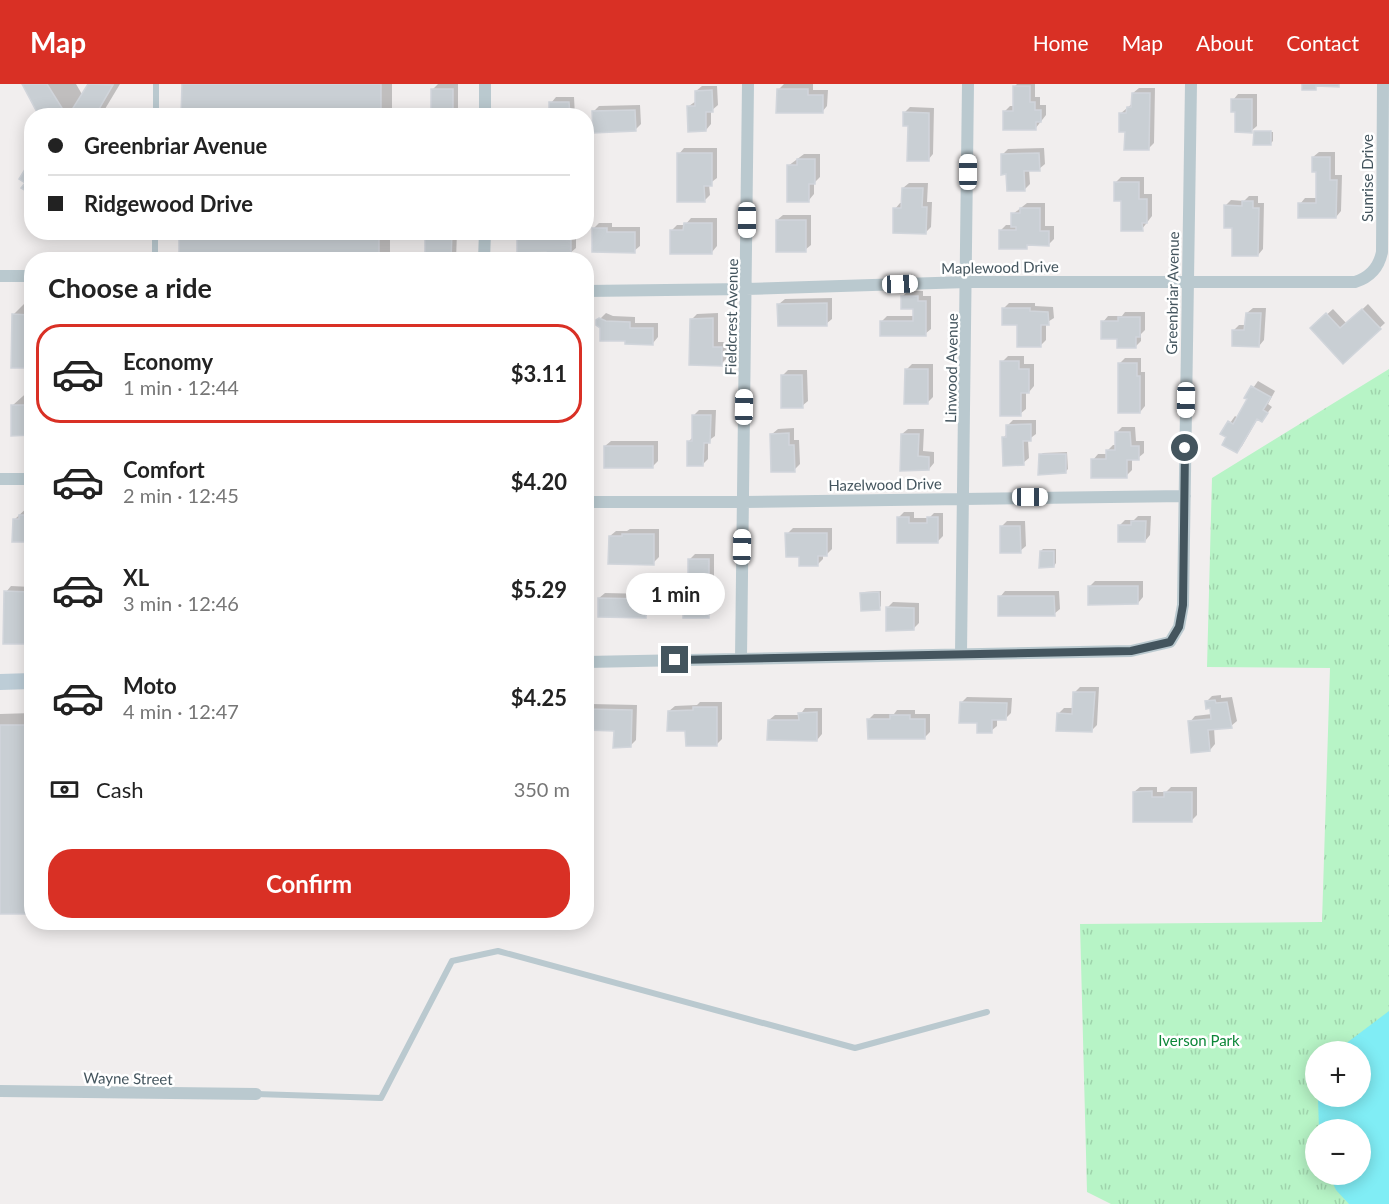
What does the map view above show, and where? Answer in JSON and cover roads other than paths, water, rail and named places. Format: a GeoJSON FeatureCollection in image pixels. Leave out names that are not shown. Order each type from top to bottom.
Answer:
{"type":"FeatureCollection","features":[{"type":"Feature","properties":{"kind":"street"},"geometry":{"type":"LineString","coordinates":[[485,84],[485,108]]}},
{"type":"Feature","properties":{"kind":"street","name":"Fieldcrest Avenue"},"geometry":{"type":"LineString","coordinates":[[741,658],[748,84]]}},
{"type":"Feature","properties":{"kind":"street","name":"Linwood Avenue"},"geometry":{"type":"LineString","coordinates":[[961,653],[968,84]]}},
{"type":"Feature","properties":{"kind":"street","name":"Greenbriar Avenue"},"geometry":{"type":"LineString","coordinates":[[961,653],[1131,651],[1170,642],[1179,627],[1183,605],[1191,84]]}},
{"type":"Feature","properties":{"kind":"street","name":"Sunrise Drive"},"geometry":{"type":"LineString","coordinates":[[1374,270],[1380,258],[1382,237],[1383,84]]}},
{"type":"Feature","properties":{"kind":"street","name":"Maplewood Drive"},"geometry":{"type":"LineString","coordinates":[[594,291],[967,282],[1355,282],[1367,277],[1374,270]]}},
{"type":"Feature","properties":{"kind":"street"},"geometry":{"type":"LineString","coordinates":[[0,276],[24,276]]}},
{"type":"Feature","properties":{"kind":"street"},"geometry":{"type":"LineString","coordinates":[[0,479],[24,479]]}},
{"type":"Feature","properties":{"kind":"street","name":"Hazelwood Drive"},"geometry":{"type":"LineString","coordinates":[[594,502],[1185,496]]}},
{"type":"Feature","properties":{"kind":"street"},"geometry":{"type":"LineString","coordinates":[[594,662],[961,653]]}},
{"type":"Feature","properties":{"kind":"street"},"geometry":{"type":"LineString","coordinates":[[0,682],[24,681]]}},
{"type":"Feature","properties":{"kind":"street","name":"Wayne Street"},"geometry":{"type":"LineString","coordinates":[[0,1091],[256,1094]]}},
{"type":"Feature","properties":{"kind":"lane"},"geometry":{"type":"LineString","coordinates":[[156,84],[156,108]]}},
{"type":"Feature","properties":{"kind":"lane"},"geometry":{"type":"LineString","coordinates":[[256,1094],[381,1098],[452,961],[498,951],[855,1048],[987,1012]]}},
{"type":"Feature","properties":{"kind":"water"},"geometry":{"type":"Polygon","coordinates":[[[1389,1011],[1389,1204],[1349,1204],[1334,1185],[1371,1185],[1371,1119],[1319,1119],[1318,1107],[1371,1107],[1371,1041],[1349,1041],[1389,1011]]]}},
{"type":"Feature","properties":{"kind":"park label","name":"Iverson Park"},"geometry":{"type":"Point","coordinates":[1199,1040]}}]}
